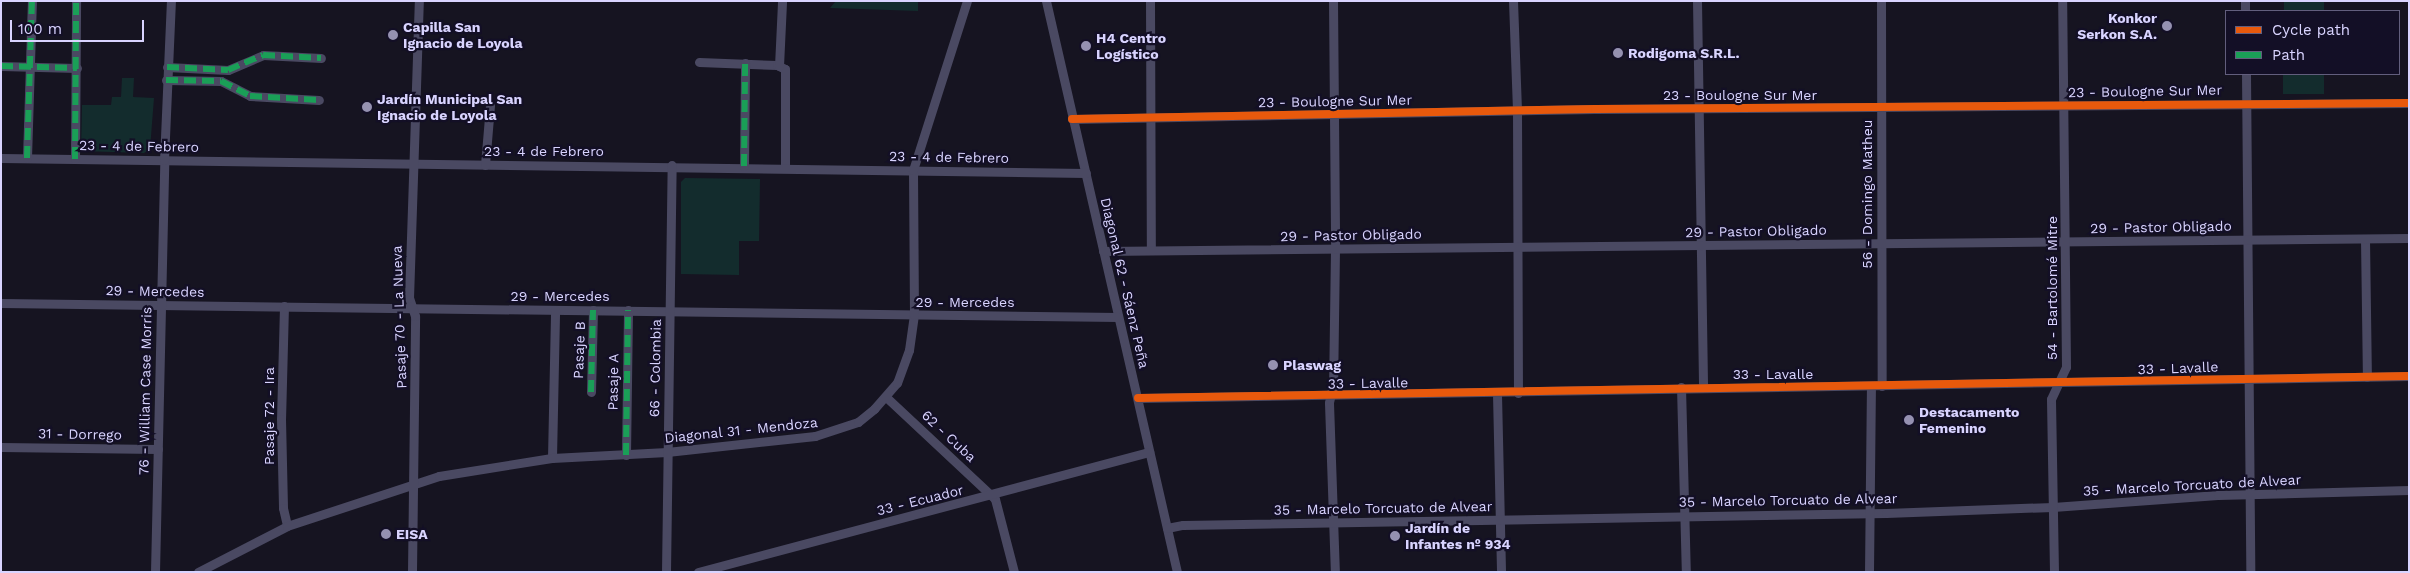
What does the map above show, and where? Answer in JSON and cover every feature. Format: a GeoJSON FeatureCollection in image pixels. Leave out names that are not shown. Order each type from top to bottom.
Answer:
{"type":"FeatureCollection","features":[{"type":"Feature","properties":{"kind":"street"},"geometry":{"type":"LineString","coordinates":[[27,158],[32,1]]}},
{"type":"Feature","properties":{"kind":"street"},"geometry":{"type":"LineString","coordinates":[[75,159],[76,1]]}},
{"type":"Feature","properties":{"kind":"street","name":"76 - William Case Morris"},"geometry":{"type":"LineString","coordinates":[[155,572],[166,80],[171,1]]}},
{"type":"Feature","properties":{"kind":"street","name":"Pasaje 70 - La Nueva"},"geometry":{"type":"LineString","coordinates":[[412,572],[416,316],[409,298],[411,164],[419,1]]}},
{"type":"Feature","properties":{"kind":"street","name":"Diagonal 31 - Mendoza"},"geometry":{"type":"LineString","coordinates":[[198,572],[287,526],[414,483],[474,469],[552,458],[667,452],[827,434],[858,422],[886,397],[897,383],[906,362],[914,315],[913,170],[967,1]]}},
{"type":"Feature","properties":{"kind":"street","name":"Diagonal 62 - Sáenz Peña"},"geometry":{"type":"LineString","coordinates":[[1046,1],[1177,572]]}},
{"type":"Feature","properties":{"kind":"street"},"geometry":{"type":"LineString","coordinates":[[1150,1],[1151,250]]}},
{"type":"Feature","properties":{"kind":"street"},"geometry":{"type":"LineString","coordinates":[[1333,1],[1334,249],[1331,395],[1335,572]]}},
{"type":"Feature","properties":{"kind":"street"},"geometry":{"type":"LineString","coordinates":[[1513,1],[1517,111],[1518,393]]}},
{"type":"Feature","properties":{"kind":"street"},"geometry":{"type":"LineString","coordinates":[[1698,1],[1699,245],[1703,387]]}},
{"type":"Feature","properties":{"kind":"street","name":"56 - Domingo Matheu"},"geometry":{"type":"LineString","coordinates":[[1881,1],[1880,243],[1882,386]]}},
{"type":"Feature","properties":{"kind":"street","name":"54 - Bartolomé Mitre"},"geometry":{"type":"LineString","coordinates":[[2054,572],[2051,399],[2066,367],[2062,1]]}},
{"type":"Feature","properties":{"kind":"street"},"geometry":{"type":"LineString","coordinates":[[779,66],[782,2]]}},
{"type":"Feature","properties":{"kind":"street"},"geometry":{"type":"LineString","coordinates":[[167,67],[228,70],[263,55],[321,58]]}},
{"type":"Feature","properties":{"kind":"street"},"geometry":{"type":"LineString","coordinates":[[699,62],[779,66],[785,70],[787,77],[785,166]]}},
{"type":"Feature","properties":{"kind":"street"},"geometry":{"type":"LineString","coordinates":[[744,166],[745,63]]}},
{"type":"Feature","properties":{"kind":"street"},"geometry":{"type":"LineString","coordinates":[[1,66],[77,68]]}},
{"type":"Feature","properties":{"kind":"street"},"geometry":{"type":"LineString","coordinates":[[2246,75],[2249,239],[2250,572]]}},
{"type":"Feature","properties":{"kind":"street"},"geometry":{"type":"LineString","coordinates":[[166,80],[221,81],[250,96],[319,100]]}},
{"type":"Feature","properties":{"kind":"street","name":"23 - Boulogne Sur Mer"},"geometry":{"type":"LineString","coordinates":[[1072,119],[1150,116],[1698,108],[2409,103]]}},
{"type":"Feature","properties":{"kind":"street"},"geometry":{"type":"LineString","coordinates":[[485,165],[490,105]]}},
{"type":"Feature","properties":{"kind":"street","name":"23 - 4 de Febrero"},"geometry":{"type":"LineString","coordinates":[[1,158],[485,165],[785,166],[1086,173]]}},
{"type":"Feature","properties":{"kind":"street","name":"66 - Colombia"},"geometry":{"type":"LineString","coordinates":[[666,572],[672,165]]}},
{"type":"Feature","properties":{"kind":"street","name":"29 - Pastor Obligado"},"geometry":{"type":"LineString","coordinates":[[1104,251],[2409,238]]}},
{"type":"Feature","properties":{"kind":"street"},"geometry":{"type":"LineString","coordinates":[[2365,239],[2367,377]]}},
{"type":"Feature","properties":{"kind":"street","name":"29 - Mercedes"},"geometry":{"type":"LineString","coordinates":[[1,302],[1118,317]]}},
{"type":"Feature","properties":{"kind":"street","name":"Pasaje 72 - Ira"},"geometry":{"type":"LineString","coordinates":[[284,306],[282,458],[283,508],[287,526]]}},
{"type":"Feature","properties":{"kind":"street"},"geometry":{"type":"LineString","coordinates":[[552,458],[555,310]]}},
{"type":"Feature","properties":{"kind":"street","name":"Pasaje B"},"geometry":{"type":"LineString","coordinates":[[591,392],[594,310]]}},
{"type":"Feature","properties":{"kind":"street","name":"Pasaje A"},"geometry":{"type":"LineString","coordinates":[[626,455],[628,310]]}},
{"type":"Feature","properties":{"kind":"street","name":"33 - Lavalle"},"geometry":{"type":"LineString","coordinates":[[1138,398],[1497,394],[1681,387],[1871,387],[2409,376]]}},
{"type":"Feature","properties":{"kind":"street"},"geometry":{"type":"LineString","coordinates":[[1681,387],[1686,572]]}},
{"type":"Feature","properties":{"kind":"street"},"geometry":{"type":"LineString","coordinates":[[1869,572],[1871,387]]}},
{"type":"Feature","properties":{"kind":"street"},"geometry":{"type":"LineString","coordinates":[[1497,394],[1501,572]]}},
{"type":"Feature","properties":{"kind":"street","name":"62 - Cuba"},"geometry":{"type":"LineString","coordinates":[[886,397],[992,496]]}},
{"type":"Feature","properties":{"kind":"street","name":"31 - Dorrego"},"geometry":{"type":"LineString","coordinates":[[1,447],[158,449]]}},
{"type":"Feature","properties":{"kind":"street","name":"33 - Ecuador"},"geometry":{"type":"LineString","coordinates":[[698,572],[992,496],[1149,452]]}},
{"type":"Feature","properties":{"kind":"street","name":"35 - Marcelo Torcuato de Alvear"},"geometry":{"type":"LineString","coordinates":[[1167,528],[1183,525],[1501,518],[1869,513],[2053,507],[2249,494],[2409,490]]}},
{"type":"Feature","properties":{"kind":"street"},"geometry":{"type":"LineString","coordinates":[[992,496],[1014,572]]}},
{"type":"Feature","properties":{"kind":"green space"},"geometry":{"type":"Polygon","coordinates":[[[836,1],[918,1],[918,11],[830,8],[836,1]]]}},
{"type":"Feature","properties":{"kind":"green space"},"geometry":{"type":"Polygon","coordinates":[[[2284,1],[2324,1],[2324,10],[2284,10],[2284,1]]]}},
{"type":"Feature","properties":{"kind":"green space"},"geometry":{"type":"Polygon","coordinates":[[[2283,75],[2324,75],[2324,94],[2283,94],[2283,75]]]}},
{"type":"Feature","properties":{"kind":"green space"},"geometry":{"type":"Polygon","coordinates":[[[122,78],[134,78],[133,97],[154,98],[150,149],[144,153],[81,151],[82,105],[111,105],[112,97],[121,97],[122,78]]]}},
{"type":"Feature","properties":{"kind":"green space"},"geometry":{"type":"Polygon","coordinates":[[[685,178],[760,179],[759,241],[739,241],[739,275],[681,274],[681,182],[685,178]]]}},
{"type":"Feature","properties":{"kind":"marked path"},"geometry":{"type":"LineString","coordinates":[[27,158],[32,1]]}},
{"type":"Feature","properties":{"kind":"marked path"},"geometry":{"type":"LineString","coordinates":[[75,159],[76,1]]}},
{"type":"Feature","properties":{"kind":"marked path"},"geometry":{"type":"LineString","coordinates":[[167,67],[228,70],[263,55],[321,58]]}},
{"type":"Feature","properties":{"kind":"marked path"},"geometry":{"type":"LineString","coordinates":[[744,166],[745,63]]}},
{"type":"Feature","properties":{"kind":"marked path"},"geometry":{"type":"LineString","coordinates":[[1,66],[77,68]]}},
{"type":"Feature","properties":{"kind":"marked path"},"geometry":{"type":"LineString","coordinates":[[166,80],[221,81],[250,96],[319,100]]}},
{"type":"Feature","properties":{"kind":"marked path"},"geometry":{"type":"LineString","coordinates":[[591,392],[593,310]]}},
{"type":"Feature","properties":{"kind":"marked path"},"geometry":{"type":"LineString","coordinates":[[626,455],[628,310]]}},
{"type":"Feature","properties":{"kind":"cycle path"},"geometry":{"type":"LineString","coordinates":[[1072,119],[1595,109],[2409,103]]}},
{"type":"Feature","properties":{"kind":"cycle path"},"geometry":{"type":"LineString","coordinates":[[1138,398],[2409,376]]}},
{"type":"Feature","properties":{"kind":"place","name":"Konkor Serkon S.A."},"geometry":{"type":"Point","coordinates":[2167,26]}},
{"type":"Feature","properties":{"kind":"place","name":"Capilla San Ignacio de Loyola"},"geometry":{"type":"Point","coordinates":[393,35]}},
{"type":"Feature","properties":{"kind":"place","name":"H4 Centro Logístico"},"geometry":{"type":"Point","coordinates":[1086,46]}},
{"type":"Feature","properties":{"kind":"place","name":"Rodigoma S.R.L."},"geometry":{"type":"Point","coordinates":[1618,53]}},
{"type":"Feature","properties":{"kind":"place","name":"Jardín Municipal San Ignacio de Loyola"},"geometry":{"type":"Point","coordinates":[367,107]}},
{"type":"Feature","properties":{"kind":"place","name":"Plaswag"},"geometry":{"type":"Point","coordinates":[1273,365]}},
{"type":"Feature","properties":{"kind":"place","name":"Destacamento Femenino"},"geometry":{"type":"Point","coordinates":[1909,420]}},
{"type":"Feature","properties":{"kind":"place","name":"EISA"},"geometry":{"type":"Point","coordinates":[386,534]}},
{"type":"Feature","properties":{"kind":"place","name":"Jardín de Infantes nº 934"},"geometry":{"type":"Point","coordinates":[1395,536]}}]}
